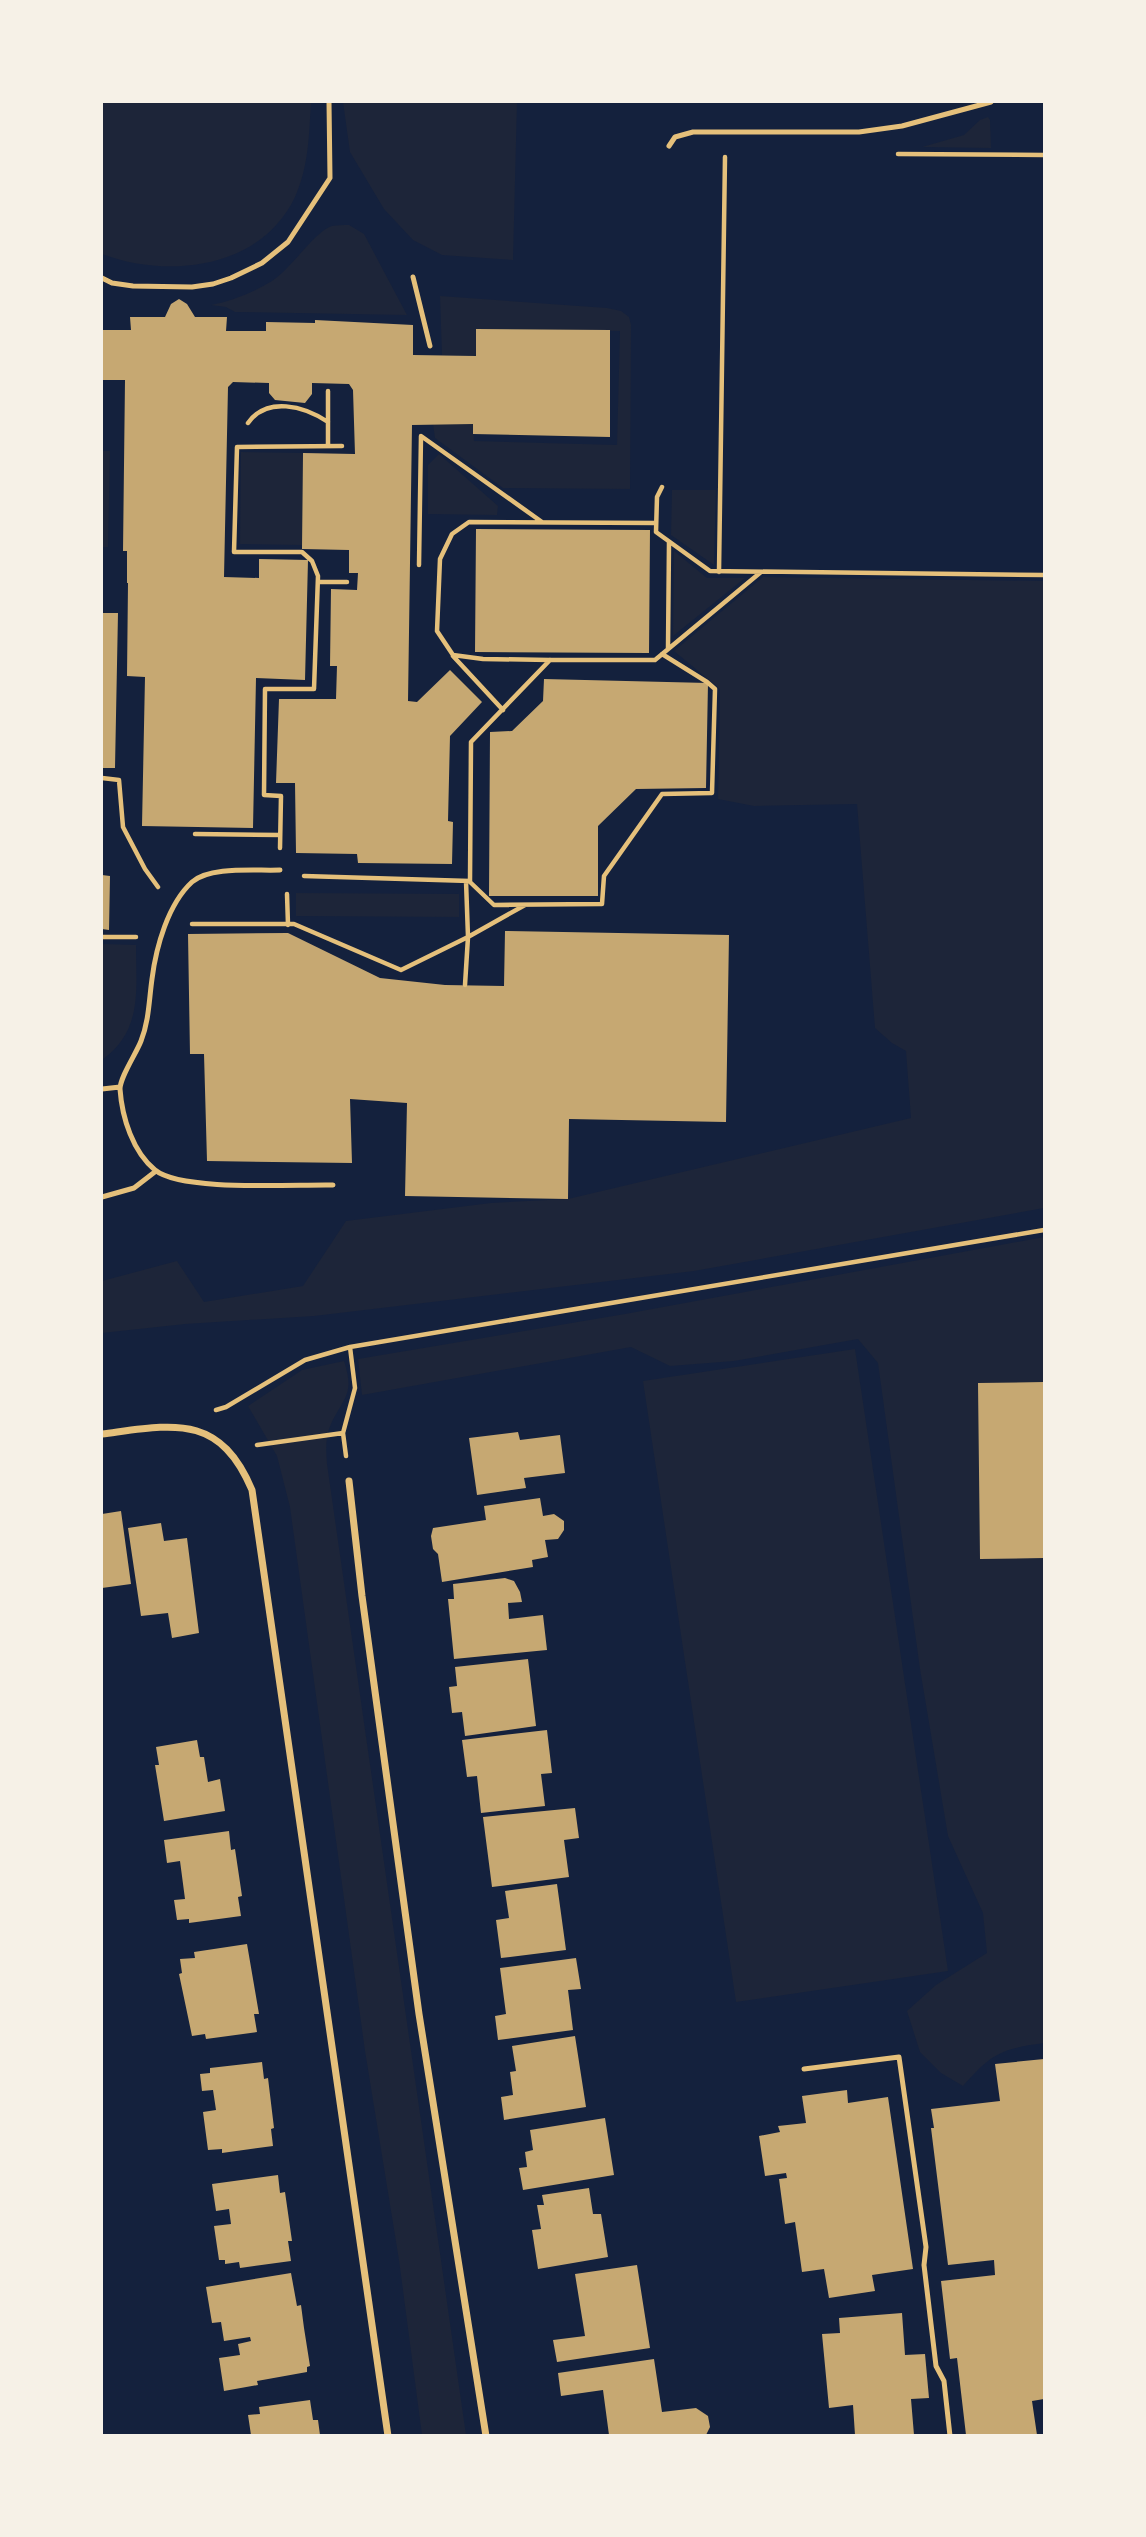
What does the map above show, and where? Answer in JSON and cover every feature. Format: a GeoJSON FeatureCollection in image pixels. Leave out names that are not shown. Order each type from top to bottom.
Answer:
{"type":"FeatureCollection","features":[{"type":"Feature","properties":{"kind":"street"},"geometry":{"type":"LineString","coordinates":[[102,1434],[169,1426],[191,1429],[228,1449],[242,1468],[252,1490],[388,2435]]}},
{"type":"Feature","properties":{"kind":"street"},"geometry":{"type":"LineString","coordinates":[[349,1481],[419,2014],[486,2435]]}},
{"type":"Feature","properties":{"kind":"lane"},"geometry":{"type":"LineString","coordinates":[[102,278],[112,283],[133,286],[192,287],[231,278],[262,263],[288,242],[330,177],[329,102]]}},
{"type":"Feature","properties":{"kind":"lane"},"geometry":{"type":"LineString","coordinates":[[669,146],[675,137],[693,132],[859,132],[902,126],[990,102]]}},
{"type":"Feature","properties":{"kind":"lane"},"geometry":{"type":"LineString","coordinates":[[413,277],[430,346]]}},
{"type":"Feature","properties":{"kind":"lane"},"geometry":{"type":"LineString","coordinates":[[280,870],[208,873],[194,881],[173,907],[152,977],[149,1014],[141,1042],[120,1087],[125,1117],[136,1149],[156,1171],[174,1180],[333,1185]]}},
{"type":"Feature","properties":{"kind":"lane"},"geometry":{"type":"LineString","coordinates":[[102,1089],[120,1087]]}},
{"type":"Feature","properties":{"kind":"lane"},"geometry":{"type":"LineString","coordinates":[[102,1197],[134,1188],[156,1171]]}},
{"type":"Feature","properties":{"kind":"lane"},"geometry":{"type":"LineString","coordinates":[[804,2069],[900,2057],[926,2247],[923,2265],[936,2366],[944,2381],[950,2435]]}},
{"type":"Feature","properties":{"kind":"path"},"geometry":{"type":"LineString","coordinates":[[719,572],[725,153]]}},
{"type":"Feature","properties":{"kind":"path"},"geometry":{"type":"LineString","coordinates":[[892,154],[1045,155]]}},
{"type":"Feature","properties":{"kind":"path"},"geometry":{"type":"LineString","coordinates":[[328,391],[328,446]]}},
{"type":"Feature","properties":{"kind":"path"},"geometry":{"type":"LineString","coordinates":[[247,423],[256,412],[270,406],[302,409],[328,422]]}},
{"type":"Feature","properties":{"kind":"path"},"geometry":{"type":"LineString","coordinates":[[419,565],[421,436],[543,522]]}},
{"type":"Feature","properties":{"kind":"path"},"geometry":{"type":"LineString","coordinates":[[342,446],[236,447],[234,552],[302,552],[312,561],[318,582],[314,689],[265,690],[264,795],[281,796],[280,870],[312,877],[468,881],[494,905],[602,904],[604,876],[662,794],[712,793],[715,689],[662,654]]}},
{"type":"Feature","properties":{"kind":"path"},"geometry":{"type":"LineString","coordinates":[[662,487],[657,498],[656,532],[710,571],[1045,575]]}},
{"type":"Feature","properties":{"kind":"path"},"geometry":{"type":"LineString","coordinates":[[503,710],[453,655],[438,631],[440,559],[452,534],[469,522],[656,523]]}},
{"type":"Feature","properties":{"kind":"path"},"geometry":{"type":"LineString","coordinates":[[668,649],[669,542]]}},
{"type":"Feature","properties":{"kind":"path"},"geometry":{"type":"LineString","coordinates":[[453,655],[483,659],[655,660],[761,572]]}},
{"type":"Feature","properties":{"kind":"path"},"geometry":{"type":"LineString","coordinates":[[318,582],[346,582]]}},
{"type":"Feature","properties":{"kind":"path"},"geometry":{"type":"LineString","coordinates":[[465,985],[471,742],[550,660]]}},
{"type":"Feature","properties":{"kind":"path"},"geometry":{"type":"LineString","coordinates":[[102,778],[119,780],[122,827],[145,869],[173,907],[192,925],[294,925],[401,970],[526,905]]}},
{"type":"Feature","properties":{"kind":"path"},"geometry":{"type":"LineString","coordinates":[[195,834],[280,835]]}},
{"type":"Feature","properties":{"kind":"path"},"geometry":{"type":"LineString","coordinates":[[287,896],[288,925]]}},
{"type":"Feature","properties":{"kind":"path"},"geometry":{"type":"LineString","coordinates":[[102,937],[137,937],[162,941]]}},
{"type":"Feature","properties":{"kind":"path"},"geometry":{"type":"LineString","coordinates":[[215,1411],[306,1360],[349,1348],[1045,1230]]}},
{"type":"Feature","properties":{"kind":"path"},"geometry":{"type":"LineString","coordinates":[[228,1449],[343,1433],[355,1388],[349,1348]]}},
{"type":"Feature","properties":{"kind":"shaded area"},"geometry":{"type":"Polygon","coordinates":[[[102,102],[311,102],[306,162],[295,197],[280,221],[260,240],[236,253],[210,262],[155,266],[102,254],[102,102]]]}},
{"type":"Feature","properties":{"kind":"shaded area"},"geometry":{"type":"Polygon","coordinates":[[[343,102],[517,102],[513,260],[442,255],[413,240],[384,209],[350,152],[343,102]]]}},
{"type":"Feature","properties":{"kind":"shaded area"},"geometry":{"type":"Polygon","coordinates":[[[988,117],[991,148],[922,147],[964,135],[980,120],[988,117]]]}},
{"type":"Feature","properties":{"kind":"shaded area"},"geometry":{"type":"Polygon","coordinates":[[[349,225],[364,234],[407,315],[235,312],[226,307],[211,305],[235,299],[272,281],[326,229],[349,225]]]}},
{"type":"Feature","properties":{"kind":"shaded area"},"geometry":{"type":"Polygon","coordinates":[[[440,296],[607,308],[621,311],[629,317],[630,489],[503,488],[435,438],[433,424],[473,424],[474,441],[617,445],[620,331],[477,329],[476,356],[442,355],[440,296]]]}},
{"type":"Feature","properties":{"kind":"shaded area"},"geometry":{"type":"Polygon","coordinates":[[[102,451],[110,451],[108,547],[102,547],[102,451]]]}},
{"type":"Feature","properties":{"kind":"shaded area"},"geometry":{"type":"Polygon","coordinates":[[[241,452],[303,453],[302,545],[240,544],[241,452]]]}},
{"type":"Feature","properties":{"kind":"shaded area"},"geometry":{"type":"Polygon","coordinates":[[[439,454],[498,506],[497,515],[428,514],[428,465],[439,454]]]}},
{"type":"Feature","properties":{"kind":"shaded area"},"geometry":{"type":"Polygon","coordinates":[[[672,490],[716,490],[714,565],[671,535],[672,490]]]}},
{"type":"Feature","properties":{"kind":"shaded area"},"geometry":{"type":"Polygon","coordinates":[[[674,551],[707,578],[745,578],[673,636],[674,551]]]}},
{"type":"Feature","properties":{"kind":"shaded area"},"geometry":{"type":"Polygon","coordinates":[[[763,577],[1044,581],[1044,1208],[694,1271],[314,1316],[185,1324],[102,1333],[102,1281],[177,1261],[204,1302],[303,1286],[346,1221],[491,1203],[568,1199],[911,1118],[906,1051],[875,1028],[857,804],[754,806],[718,799],[720,689],[674,651],[763,577]]]}},
{"type":"Feature","properties":{"kind":"shaded area"},"geometry":{"type":"Polygon","coordinates":[[[296,893],[459,894],[459,917],[296,916],[296,893]]]}},
{"type":"Feature","properties":{"kind":"shaded area"},"geometry":{"type":"Polygon","coordinates":[[[102,944],[136,945],[136,994],[131,1023],[125,1036],[102,1060],[102,944]]]}},
{"type":"Feature","properties":{"kind":"shaded area"},"geometry":{"type":"Polygon","coordinates":[[[1044,1237],[1044,2043],[998,2054],[963,2086],[941,2073],[920,2052],[907,2011],[936,1985],[987,1953],[983,1913],[948,1836],[920,1669],[878,1363],[858,1339],[734,1361],[670,1366],[631,1347],[362,1395],[358,1359],[625,1314],[1044,1237]]]}},
{"type":"Feature","properties":{"kind":"shaded area"},"geometry":{"type":"Polygon","coordinates":[[[855,1349],[948,1971],[736,2002],[643,1381],[855,1349]]]}},
{"type":"Feature","properties":{"kind":"shaded area"},"geometry":{"type":"Polygon","coordinates":[[[344,1361],[348,1388],[329,1429],[326,1444],[327,1464],[466,2435],[422,2435],[399,2260],[365,2051],[290,1507],[277,1456],[248,1406],[302,1370],[344,1361]]]}},
{"type":"Feature","properties":{"kind":"building"},"geometry":{"type":"Polygon","coordinates":[[[179,299],[187,304],[195,317],[227,317],[226,331],[266,331],[266,322],[315,323],[315,320],[413,325],[413,355],[476,356],[476,329],[610,330],[610,437],[473,434],[473,424],[412,425],[408,701],[417,702],[450,670],[482,702],[450,736],[448,821],[453,822],[452,864],[358,863],[357,854],[296,853],[295,783],[276,783],[279,699],[336,699],[337,666],[330,666],[331,589],[357,590],[358,573],[349,573],[349,550],[302,549],[303,453],[355,454],[353,390],[349,384],[312,383],[312,394],[305,403],[275,400],[269,393],[269,383],[233,382],[228,387],[224,577],[259,578],[259,559],[308,560],[305,680],[256,678],[253,828],[142,826],[145,677],[127,676],[127,551],[123,551],[125,380],[102,380],[102,330],[131,330],[130,317],[165,317],[171,304],[179,299]]]}},
{"type":"Feature","properties":{"kind":"building"},"geometry":{"type":"Polygon","coordinates":[[[476,529],[650,530],[649,653],[475,652],[476,529]]]}},
{"type":"Feature","properties":{"kind":"building"},"geometry":{"type":"Polygon","coordinates":[[[102,613],[118,613],[115,768],[102,768],[102,613]]]}},
{"type":"Feature","properties":{"kind":"building"},"geometry":{"type":"Polygon","coordinates":[[[544,679],[708,683],[706,788],[636,789],[598,826],[598,896],[489,896],[490,732],[512,731],[543,701],[544,679]]]}},
{"type":"Feature","properties":{"kind":"building"},"geometry":{"type":"Polygon","coordinates":[[[102,875],[110,876],[109,930],[102,929],[102,875]]]}},
{"type":"Feature","properties":{"kind":"building"},"geometry":{"type":"Polygon","coordinates":[[[505,931],[729,935],[726,1122],[569,1119],[568,1199],[405,1196],[407,1103],[350,1099],[352,1163],[207,1161],[204,1054],[190,1054],[188,934],[288,933],[380,978],[445,985],[504,986],[505,931]]]}},
{"type":"Feature","properties":{"kind":"building"},"geometry":{"type":"Polygon","coordinates":[[[1044,1382],[1044,1558],[980,1559],[978,1383],[1044,1382]]]}},
{"type":"Feature","properties":{"kind":"building"},"geometry":{"type":"Polygon","coordinates":[[[518,1432],[520,1440],[560,1435],[565,1473],[524,1478],[526,1488],[477,1495],[469,1438],[518,1432]]]}},
{"type":"Feature","properties":{"kind":"building"},"geometry":{"type":"Polygon","coordinates":[[[540,1498],[543,1516],[554,1514],[564,1521],[564,1530],[558,1539],[545,1540],[548,1557],[532,1560],[533,1567],[442,1582],[438,1554],[433,1549],[433,1528],[486,1520],[484,1506],[540,1498]]]}},
{"type":"Feature","properties":{"kind":"building"},"geometry":{"type":"Polygon","coordinates":[[[121,1511],[131,1584],[102,1588],[102,1514],[121,1511]]]}},
{"type":"Feature","properties":{"kind":"building"},"geometry":{"type":"Polygon","coordinates":[[[161,1523],[164,1541],[187,1538],[199,1633],[172,1638],[168,1613],[141,1616],[128,1528],[161,1523]]]}},
{"type":"Feature","properties":{"kind":"building"},"geometry":{"type":"Polygon","coordinates":[[[505,1578],[514,1581],[522,1602],[508,1603],[509,1619],[543,1615],[547,1650],[454,1659],[448,1599],[454,1599],[453,1584],[505,1578]]]}},
{"type":"Feature","properties":{"kind":"building"},"geometry":{"type":"Polygon","coordinates":[[[528,1659],[536,1726],[465,1736],[462,1712],[452,1713],[449,1687],[457,1686],[455,1667],[528,1659]]]}},
{"type":"Feature","properties":{"kind":"building"},"geometry":{"type":"Polygon","coordinates":[[[547,1730],[552,1773],[541,1774],[545,1806],[481,1813],[477,1776],[467,1777],[462,1740],[547,1730]]]}},
{"type":"Feature","properties":{"kind":"building"},"geometry":{"type":"Polygon","coordinates":[[[197,1740],[200,1757],[204,1757],[208,1782],[220,1779],[225,1811],[164,1821],[155,1765],[159,1765],[156,1747],[197,1740]]]}},
{"type":"Feature","properties":{"kind":"building"},"geometry":{"type":"Polygon","coordinates":[[[575,1808],[579,1838],[564,1840],[569,1877],[492,1887],[483,1817],[575,1808]]]}},
{"type":"Feature","properties":{"kind":"building"},"geometry":{"type":"Polygon","coordinates":[[[229,1831],[231,1850],[235,1849],[242,1896],[238,1897],[241,1916],[189,1923],[189,1919],[177,1920],[174,1900],[185,1899],[180,1861],[167,1863],[164,1840],[229,1831]]]}},
{"type":"Feature","properties":{"kind":"building"},"geometry":{"type":"Polygon","coordinates":[[[557,1884],[566,1950],[501,1958],[496,1920],[509,1918],[505,1891],[557,1884]]]}},
{"type":"Feature","properties":{"kind":"building"},"geometry":{"type":"Polygon","coordinates":[[[247,1944],[259,2014],[254,2014],[257,2032],[206,2039],[205,2034],[192,2036],[179,1974],[182,1973],[180,1959],[195,1958],[194,1952],[247,1944]]]}},
{"type":"Feature","properties":{"kind":"building"},"geometry":{"type":"Polygon","coordinates":[[[576,1958],[581,1989],[568,1990],[573,2030],[498,2040],[495,2016],[506,2014],[500,1968],[576,1958]]]}},
{"type":"Feature","properties":{"kind":"building"},"geometry":{"type":"Polygon","coordinates":[[[575,2036],[586,2107],[504,2120],[501,2097],[513,2095],[510,2072],[516,2071],[512,2046],[575,2036]]]}},
{"type":"Feature","properties":{"kind":"building"},"geometry":{"type":"Polygon","coordinates":[[[1044,2059],[1044,2399],[1032,2401],[1037,2435],[966,2435],[957,2358],[950,2359],[941,2281],[995,2275],[994,2260],[948,2265],[931,2109],[1000,2101],[995,2064],[1044,2059]]]}},
{"type":"Feature","properties":{"kind":"building"},"geometry":{"type":"Polygon","coordinates":[[[262,2062],[264,2079],[268,2078],[274,2128],[271,2129],[273,2146],[222,2153],[222,2149],[208,2150],[203,2112],[216,2110],[213,2090],[202,2091],[200,2074],[210,2073],[210,2068],[262,2062]]]}},
{"type":"Feature","properties":{"kind":"building"},"geometry":{"type":"Polygon","coordinates":[[[847,2090],[848,2103],[888,2097],[913,2269],[872,2275],[875,2291],[829,2298],[824,2269],[802,2272],[795,2222],[785,2224],[779,2179],[787,2178],[786,2173],[765,2176],[759,2136],[780,2132],[778,2126],[806,2123],[802,2096],[847,2090]]]}},
{"type":"Feature","properties":{"kind":"building"},"geometry":{"type":"Polygon","coordinates":[[[605,2118],[614,2175],[523,2190],[519,2168],[527,2167],[525,2152],[533,2150],[530,2130],[605,2118]]]}},
{"type":"Feature","properties":{"kind":"building"},"geometry":{"type":"Polygon","coordinates":[[[278,2175],[280,2193],[285,2192],[292,2241],[288,2241],[291,2261],[240,2268],[239,2262],[225,2264],[225,2260],[219,2260],[214,2226],[231,2224],[229,2209],[216,2211],[212,2184],[278,2175]]]}},
{"type":"Feature","properties":{"kind":"building"},"geometry":{"type":"Polygon","coordinates":[[[589,2188],[593,2214],[601,2214],[608,2257],[538,2269],[532,2230],[541,2229],[537,2205],[544,2205],[542,2195],[589,2188]]]}},
{"type":"Feature","properties":{"kind":"building"},"geometry":{"type":"Polygon","coordinates":[[[637,2265],[650,2348],[557,2362],[553,2340],[585,2336],[575,2274],[637,2265]]]}},
{"type":"Feature","properties":{"kind":"building"},"geometry":{"type":"Polygon","coordinates":[[[291,2273],[297,2306],[301,2305],[310,2366],[307,2367],[307,2372],[257,2381],[258,2385],[224,2391],[219,2358],[240,2355],[238,2344],[251,2341],[250,2337],[224,2341],[221,2322],[212,2323],[206,2287],[291,2273]]]}},
{"type":"Feature","properties":{"kind":"building"},"geometry":{"type":"Polygon","coordinates":[[[902,2313],[905,2355],[925,2354],[929,2398],[911,2399],[914,2435],[855,2435],[853,2405],[829,2408],[822,2334],[840,2333],[839,2318],[902,2313]]]}},
{"type":"Feature","properties":{"kind":"building"},"geometry":{"type":"Polygon","coordinates":[[[654,2359],[662,2412],[696,2408],[708,2416],[710,2427],[706,2435],[609,2435],[603,2390],[561,2396],[558,2373],[654,2359]]]}},
{"type":"Feature","properties":{"kind":"building"},"geometry":{"type":"Polygon","coordinates":[[[310,2400],[313,2420],[318,2420],[320,2435],[251,2435],[248,2415],[260,2414],[259,2407],[310,2400]]]}}]}
